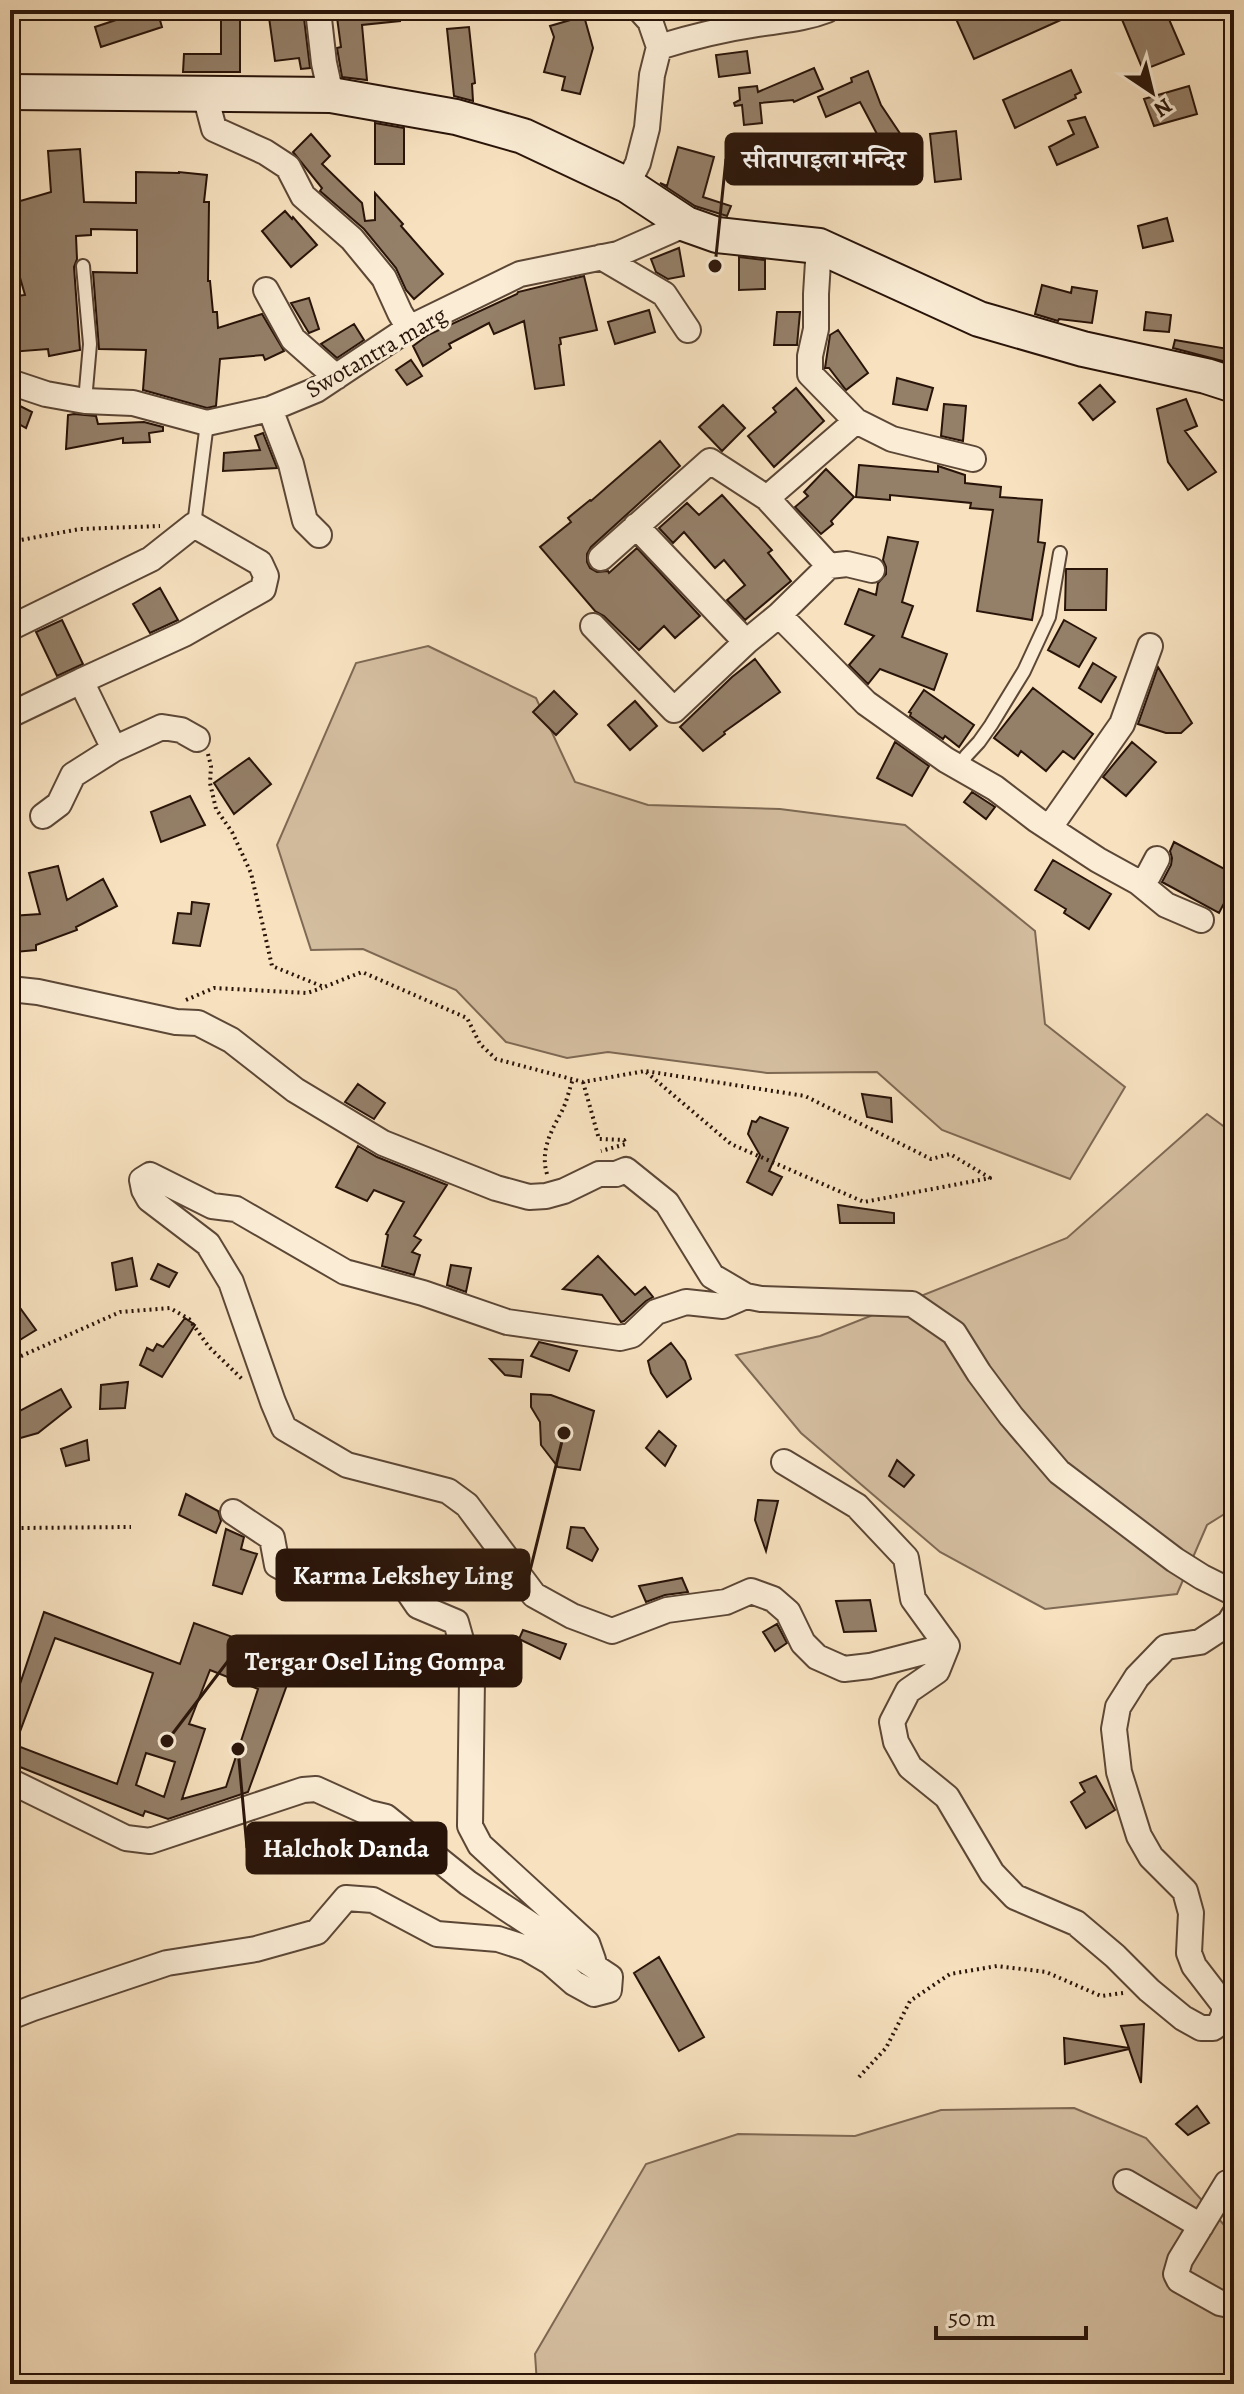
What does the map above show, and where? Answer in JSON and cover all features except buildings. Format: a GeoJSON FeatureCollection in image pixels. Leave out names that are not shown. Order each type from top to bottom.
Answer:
{"type":"FeatureCollection","features":[{"type":"Feature","properties":{"kind":"main road"},"geometry":{"type":"LineString","coordinates":[[10,92],[331,95],[456,117],[523,136],[627,185],[686,224],[717,235],[819,246],[979,319],[1083,349],[1234,385]]}},
{"type":"Feature","properties":{"kind":"street"},"geometry":{"type":"LineString","coordinates":[[318,10],[331,95]]}},
{"type":"Feature","properties":{"kind":"street"},"geometry":{"type":"LineString","coordinates":[[627,185],[638,163],[647,128],[652,75],[659,47],[650,21],[640,10]]}},
{"type":"Feature","properties":{"kind":"street"},"geometry":{"type":"LineString","coordinates":[[659,47],[758,17],[791,20],[827,10]]}},
{"type":"Feature","properties":{"kind":"street"},"geometry":{"type":"LineString","coordinates":[[205,95],[214,129],[265,152],[288,167],[303,196],[352,239],[384,278],[409,328]]}},
{"type":"Feature","properties":{"kind":"street","name":"Swotantra marg"},"geometry":{"type":"LineString","coordinates":[[10,382],[46,394],[85,401],[133,403],[207,423],[270,409],[316,390],[409,328],[520,274],[618,254],[686,224]]}},
{"type":"Feature","properties":{"kind":"street"},"geometry":{"type":"LineString","coordinates":[[819,246],[816,329],[810,374],[856,421],[892,439],[973,459]]}},
{"type":"Feature","properties":{"kind":"street"},"geometry":{"type":"LineString","coordinates":[[601,257],[664,294],[688,330]]}},
{"type":"Feature","properties":{"kind":"street"},"geometry":{"type":"LineString","coordinates":[[266,290],[293,339],[336,377]]}},
{"type":"Feature","properties":{"kind":"street"},"geometry":{"type":"LineString","coordinates":[[270,409],[291,464],[305,521],[319,535]]}},
{"type":"Feature","properties":{"kind":"street"},"geometry":{"type":"LineString","coordinates":[[767,498],[856,421]]}},
{"type":"Feature","properties":{"kind":"street"},"geometry":{"type":"LineString","coordinates":[[601,558],[710,461],[767,498],[829,566]]}},
{"type":"Feature","properties":{"kind":"street"},"geometry":{"type":"LineString","coordinates":[[10,628],[151,559],[194,525],[260,563],[266,576],[263,589],[184,634],[10,715]]}},
{"type":"Feature","properties":{"kind":"street"},"geometry":{"type":"LineString","coordinates":[[636,526],[746,642]]}},
{"type":"Feature","properties":{"kind":"street"},"geometry":{"type":"LineString","coordinates":[[593,626],[674,710],[829,566],[847,564],[872,570]]}},
{"type":"Feature","properties":{"kind":"street"},"geometry":{"type":"LineString","coordinates":[[779,615],[866,703],[946,760],[995,788],[1098,860],[1138,882],[1166,905],[1201,920]]}},
{"type":"Feature","properties":{"kind":"street"},"geometry":{"type":"LineString","coordinates":[[1050,827],[1122,724],[1150,646]]}},
{"type":"Feature","properties":{"kind":"street"},"geometry":{"type":"LineString","coordinates":[[81,681],[114,749]]}},
{"type":"Feature","properties":{"kind":"street"},"geometry":{"type":"LineString","coordinates":[[43,816],[59,804],[73,775],[114,749],[162,727],[181,730],[197,739]]}},
{"type":"Feature","properties":{"kind":"street"},"geometry":{"type":"LineString","coordinates":[[1138,882],[1148,876],[1157,859]]}},
{"type":"Feature","properties":{"kind":"street"},"geometry":{"type":"LineString","coordinates":[[10,989],[38,992],[176,1022],[198,1023],[231,1040],[295,1090],[383,1143],[496,1188],[529,1197],[552,1195],[599,1174],[616,1174],[626,1170],[667,1203],[712,1276],[746,1296],[912,1304],[954,1333],[1011,1416],[1059,1472],[1175,1560],[1234,1593]]}},
{"type":"Feature","properties":{"kind":"street"},"geometry":{"type":"LineString","coordinates":[[746,1296],[723,1306],[686,1302],[656,1312],[632,1335],[620,1338],[507,1322],[423,1293],[345,1272],[236,1209],[212,1206],[150,1175],[142,1180],[149,1199],[208,1244],[231,1282],[284,1428],[347,1465],[448,1491],[467,1505],[534,1595],[572,1616],[612,1631],[667,1610],[726,1602],[751,1591],[773,1599],[788,1612],[803,1643],[817,1657],[844,1669],[870,1666],[947,1646]]}},
{"type":"Feature","properties":{"kind":"street"},"geometry":{"type":"LineString","coordinates":[[784,1462],[857,1506],[906,1558],[913,1599],[947,1646]]}},
{"type":"Feature","properties":{"kind":"street"},"geometry":{"type":"LineString","coordinates":[[233,1512],[272,1538],[277,1565],[316,1586],[403,1584],[418,1606],[456,1622],[472,1679],[470,1826],[480,1845],[587,1943],[595,1966]]}},
{"type":"Feature","properties":{"kind":"street"},"geometry":{"type":"LineString","coordinates":[[947,1646],[937,1671],[908,1691],[892,1722],[896,1742],[910,1767],[947,1797],[992,1873],[1015,1897],[1076,1923],[1183,2018],[1201,2028],[1213,2028],[1220,2023],[1224,2005],[1194,1966],[1189,1953],[1191,1913],[1185,1891],[1151,1857],[1139,1836],[1119,1772],[1114,1729],[1118,1707],[1137,1677],[1166,1647],[1200,1642],[1229,1623],[1234,1615]]}},
{"type":"Feature","properties":{"kind":"street"},"geometry":{"type":"LineString","coordinates":[[10,1781],[126,1838],[150,1841],[303,1790],[316,1789],[369,1813],[386,1817],[468,1883],[610,1977],[609,1990],[594,1994],[526,1948],[498,1939],[437,1934],[373,1900],[346,1898],[317,1932],[256,1949],[167,1963],[10,2017]]}},
{"type":"Feature","properties":{"kind":"street"},"geometry":{"type":"LineString","coordinates":[[1126,2182],[1201,2226]]}},
{"type":"Feature","properties":{"kind":"street"},"geometry":{"type":"LineString","coordinates":[[1227,2183],[1180,2260],[1176,2274],[1179,2280],[1220,2303],[1234,2306]]}},
{"type":"Feature","properties":{"kind":"lane"},"geometry":{"type":"LineString","coordinates":[[83,266],[90,344],[85,401]]}},
{"type":"Feature","properties":{"kind":"lane"},"geometry":{"type":"LineString","coordinates":[[194,525],[207,423]]}},
{"type":"Feature","properties":{"kind":"lane"},"geometry":{"type":"LineString","coordinates":[[946,760],[964,762],[1024,671],[1049,617],[1060,553]]}},
{"type":"Feature","properties":{"kind":"path"},"geometry":{"type":"LineString","coordinates":[[10,542],[80,529],[194,525]]}},
{"type":"Feature","properties":{"kind":"path"},"geometry":{"type":"LineString","coordinates":[[197,739],[207,753],[211,766],[210,783],[216,809],[232,832],[251,873],[272,966],[324,987]]}},
{"type":"Feature","properties":{"kind":"path"},"geometry":{"type":"LineString","coordinates":[[178,1003],[214,988],[307,993],[362,972],[467,1018],[480,1044],[496,1059],[583,1082],[645,1071],[805,1096],[931,1159],[950,1154],[990,1178],[864,1202],[731,1144],[645,1071]]}},
{"type":"Feature","properties":{"kind":"path"},"geometry":{"type":"LineString","coordinates":[[552,1195],[543,1161],[552,1127],[563,1109],[573,1079]]}},
{"type":"Feature","properties":{"kind":"path"},"geometry":{"type":"LineString","coordinates":[[583,1082],[599,1139],[624,1140],[626,1144],[599,1152],[599,1174]]}},
{"type":"Feature","properties":{"kind":"path"},"geometry":{"type":"LineString","coordinates":[[10,1361],[120,1312],[170,1308],[189,1319],[209,1347],[237,1376],[273,1402]]}},
{"type":"Feature","properties":{"kind":"path"},"geometry":{"type":"LineString","coordinates":[[10,1531],[20,1528],[131,1527]]}},
{"type":"Feature","properties":{"kind":"path"},"geometry":{"type":"LineString","coordinates":[[859,2077],[886,2048],[910,2001],[950,1974],[997,1966],[1046,1972],[1101,1996],[1149,1990]]}},
{"type":"Feature","properties":{"kind":"shaded area"},"geometry":{"type":"Polygon","coordinates":[[[428,646],[536,698],[575,782],[648,805],[780,809],[905,825],[1035,931],[1045,1024],[1125,1087],[1070,1179],[942,1130],[877,1072],[767,1073],[608,1052],[567,1058],[506,1042],[456,990],[363,949],[311,950],[277,845],[356,663],[428,646]]]}},
{"type":"Feature","properties":{"kind":"shaded area"},"geometry":{"type":"Polygon","coordinates":[[[1207,1114],[1234,1134],[1234,1508],[1207,1525],[1177,1594],[1045,1609],[940,1552],[801,1433],[736,1355],[820,1336],[1067,1238],[1207,1114]]]}},
{"type":"Feature","properties":{"kind":"shaded area"},"geometry":{"type":"Polygon","coordinates":[[[1074,2108],[1146,2138],[1234,2236],[1234,2384],[537,2384],[535,2354],[646,2164],[738,2134],[855,2136],[941,2110],[1074,2108]]]}},
{"type":"Feature","properties":{"kind":"place","name":"सीतापाइला मन्दिर"},"geometry":{"type":"Point","coordinates":[715,266]}},
{"type":"Feature","properties":{"kind":"place","name":"Karma Lekshey Ling"},"geometry":{"type":"Point","coordinates":[564,1433]}},
{"type":"Feature","properties":{"kind":"place","name":"Tergar Osel Ling Gompa"},"geometry":{"type":"Point","coordinates":[167,1741]}},
{"type":"Feature","properties":{"kind":"place","name":"Halchok Danda"},"geometry":{"type":"Point","coordinates":[238,1749]}}]}
